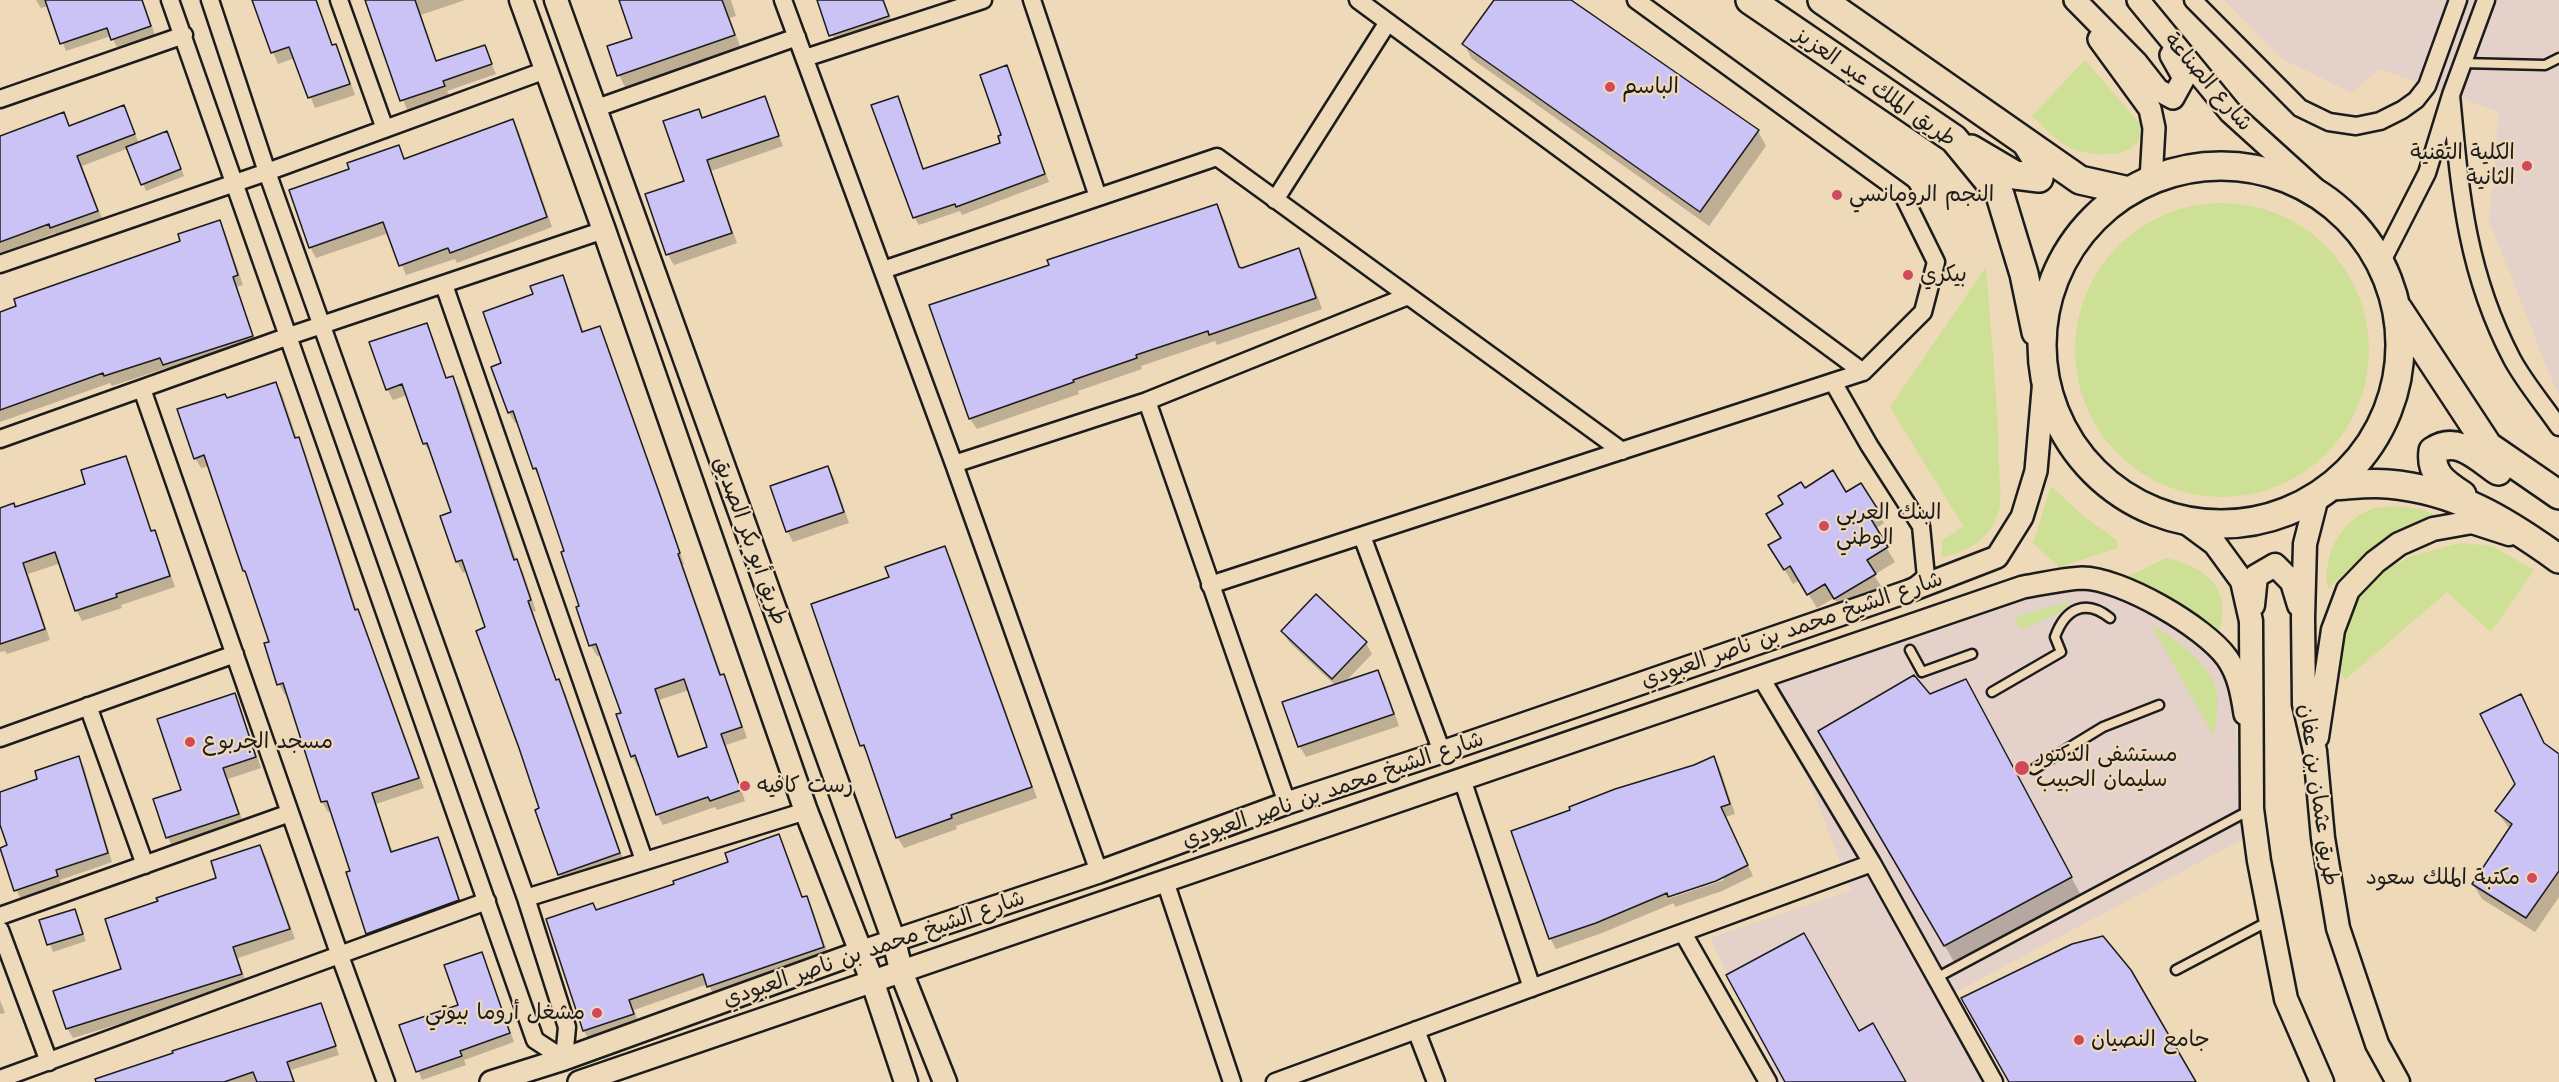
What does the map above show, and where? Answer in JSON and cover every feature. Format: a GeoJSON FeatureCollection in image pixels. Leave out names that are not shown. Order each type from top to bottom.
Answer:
{"type":"FeatureCollection","features":[{"type":"Feature","properties":{"kind":"highway","name":"طريق الملك عبد العزيز"},"geometry":{"type":"LineString","coordinates":[[1750,0],[1954,139],[2000,195],[2024,274],[2042,367],[2061,428],[2092,471],[2134,503],[2184,521],[2229,525],[2241,523],[2275,516],[2325,492]]}},
{"type":"Feature","properties":{"kind":"highway","name":"طريق الملك عبد العزيز"},"geometry":{"type":"LineString","coordinates":[[1822,0],[2080,180],[2140,186]]}},
{"type":"Feature","properties":{"kind":"highway"},"geometry":{"type":"LineString","coordinates":[[1954,139],[2015,175],[2039,178],[2040,165],[2027,144]]}},
{"type":"Feature","properties":{"kind":"highway"},"geometry":{"type":"LineString","coordinates":[[2042,367],[2045,306],[2062,261],[2091,221],[2140,186],[2199,167],[2248,168],[2295,182],[2336,208],[2367,240],[2388,279],[2397,307],[2401,357],[2391,405],[2368,450],[2325,492]]}},
{"type":"Feature","properties":{"kind":"highway"},"geometry":{"type":"LineString","coordinates":[[2397,307],[2488,446],[2559,495]]}},
{"type":"Feature","properties":{"kind":"highway"},"geometry":{"type":"LineString","coordinates":[[2559,511],[2546,506],[2462,446],[2443,444],[2433,451],[2431,462],[2436,474],[2449,487],[2514,527],[2559,560]]}},
{"type":"Feature","properties":{"kind":"highway"},"geometry":{"type":"LineString","coordinates":[[2325,492],[2387,483],[2430,490],[2484,510]]}},
{"type":"Feature","properties":{"kind":"main road","name":"طريق أبو بكر الصديق"},"geometry":{"type":"LineString","coordinates":[[520,0],[604,230],[806,812],[873,983],[906,1082]]}},
{"type":"Feature","properties":{"kind":"main road","name":"طريق أبو بكر الصديق"},"geometry":{"type":"LineString","coordinates":[[556,0],[894,941],[902,974],[945,1082]]}},
{"type":"Feature","properties":{"kind":"main road","name":"طريق عثمان بن عفان"},"geometry":{"type":"LineString","coordinates":[[2325,492],[2306,543],[2302,618],[2304,704],[2314,751],[2323,838],[2338,928],[2377,1044],[2398,1082]]}},
{"type":"Feature","properties":{"kind":"main road"},"geometry":{"type":"LineString","coordinates":[[2184,521],[2215,544],[2242,580],[2251,621]]}},
{"type":"Feature","properties":{"kind":"main road"},"geometry":{"type":"LineString","coordinates":[[2314,751],[2333,630],[2348,590],[2375,562],[2399,544],[2433,529],[2472,522],[2506,532],[2559,560]]}},
{"type":"Feature","properties":{"kind":"main road"},"geometry":{"type":"LineString","coordinates":[[2302,618],[2292,582],[2275,565],[2256,576],[2251,621],[2252,808],[2269,921],[2286,999],[2322,1082]]}},
{"type":"Feature","properties":{"kind":"street"},"geometry":{"type":"LineString","coordinates":[[171,0],[535,1040],[564,1059],[567,1027],[526,898],[267,172],[210,0]]}},
{"type":"Feature","properties":{"kind":"street"},"geometry":{"type":"LineString","coordinates":[[339,0],[385,129]]}},
{"type":"Feature","properties":{"kind":"street"},"geometry":{"type":"LineString","coordinates":[[783,0],[954,464],[1099,872]]}},
{"type":"Feature","properties":{"kind":"street"},"geometry":{"type":"LineString","coordinates":[[805,58],[983,0]]}},
{"type":"Feature","properties":{"kind":"street"},"geometry":{"type":"LineString","coordinates":[[1032,0],[1098,197]]}},
{"type":"Feature","properties":{"kind":"street"},"geometry":{"type":"LineString","coordinates":[[1358,0],[1863,372]]}},
{"type":"Feature","properties":{"kind":"street"},"geometry":{"type":"LineString","coordinates":[[1210,585],[1863,372],[1923,312],[1936,262],[1902,193],[1636,0]]}},
{"type":"Feature","properties":{"kind":"street"},"geometry":{"type":"LineString","coordinates":[[2073,0],[2136,62],[2157,90],[2173,98],[2184,78],[2131,0]]}},
{"type":"Feature","properties":{"kind":"street"},"geometry":{"type":"LineString","coordinates":[[2073,0],[2150,109],[2154,128],[2140,186]]}},
{"type":"Feature","properties":{"kind":"street","name":"شارع الصناعة"},"geometry":{"type":"LineString","coordinates":[[2138,0],[2229,112],[2336,208]]}},
{"type":"Feature","properties":{"kind":"street"},"geometry":{"type":"LineString","coordinates":[[2193,0],[2300,108],[2329,122],[2356,126],[2380,121],[2416,100],[2427,86],[2458,0]]}},
{"type":"Feature","properties":{"kind":"street"},"geometry":{"type":"LineString","coordinates":[[2380,265],[2427,173],[2451,95],[2486,0]]}},
{"type":"Feature","properties":{"kind":"street"},"geometry":{"type":"LineString","coordinates":[[1275,200],[1388,22]]}},
{"type":"Feature","properties":{"kind":"street"},"geometry":{"type":"LineString","coordinates":[[0,99],[184,35]]}},
{"type":"Feature","properties":{"kind":"street"},"geometry":{"type":"LineString","coordinates":[[594,109],[797,37]]}},
{"type":"Feature","properties":{"kind":"street"},"geometry":{"type":"LineString","coordinates":[[0,264],[267,172],[546,70]]}},
{"type":"Feature","properties":{"kind":"street"},"geometry":{"type":"LineString","coordinates":[[2451,95],[2460,196],[2469,246],[2487,304],[2513,361],[2559,427]]}},
{"type":"Feature","properties":{"kind":"street"},"geometry":{"type":"LineString","coordinates":[[883,270],[1216,157],[1622,451]]}},
{"type":"Feature","properties":{"kind":"street"},"geometry":{"type":"LineString","coordinates":[[0,439],[290,336],[604,230]]}},
{"type":"Feature","properties":{"kind":"street"},"geometry":{"type":"LineString","coordinates":[[444,285],[644,860]]}},
{"type":"Feature","properties":{"kind":"street"},"geometry":{"type":"LineString","coordinates":[[954,464],[1147,401],[1408,296]]}},
{"type":"Feature","properties":{"kind":"street","name":"شارع الشيخ محمد بن ناصر العبودي"},"geometry":{"type":"LineString","coordinates":[[491,1082],[564,1059],[860,952],[1099,872],[1287,803],[1910,591],[1997,557],[2022,517],[2036,471],[2042,367]]}},
{"type":"Feature","properties":{"kind":"street"},"geometry":{"type":"LineString","coordinates":[[1833,382],[1869,445],[1921,526],[1926,577],[1910,591]]}},
{"type":"Feature","properties":{"kind":"street"},"geometry":{"type":"LineString","coordinates":[[142,388],[386,1082]]}},
{"type":"Feature","properties":{"kind":"street"},"geometry":{"type":"LineString","coordinates":[[1147,401],[1287,803]]}},
{"type":"Feature","properties":{"kind":"street"},"geometry":{"type":"LineString","coordinates":[[1362,536],[1442,752]]}},
{"type":"Feature","properties":{"kind":"street","name":"شارع الشيخ محمد بن ناصر العبودي"},"geometry":{"type":"LineString","coordinates":[[579,1082],[902,974],[1165,881],[2023,587],[2083,578],[2113,586],[2165,607],[2227,658],[2241,688],[2252,765]]}},
{"type":"Feature","properties":{"kind":"street"},"geometry":{"type":"LineString","coordinates":[[0,738],[235,654]]}},
{"type":"Feature","properties":{"kind":"street"},"geometry":{"type":"LineString","coordinates":[[1760,676],[1872,864],[1994,1082]]}},
{"type":"Feature","properties":{"kind":"street"},"geometry":{"type":"LineString","coordinates":[[88,706],[145,865]]}},
{"type":"Feature","properties":{"kind":"street"},"geometry":{"type":"LineString","coordinates":[[1462,779],[1532,988]]}},
{"type":"Feature","properties":{"kind":"street"},"geometry":{"type":"LineString","coordinates":[[526,898],[806,812]]}},
{"type":"Feature","properties":{"kind":"street"},"geometry":{"type":"LineString","coordinates":[[0,916],[290,813]]}},
{"type":"Feature","properties":{"kind":"street"},"geometry":{"type":"LineString","coordinates":[[1275,1082],[1872,864]]}},
{"type":"Feature","properties":{"kind":"street"},"geometry":{"type":"LineString","coordinates":[[1165,881],[1232,1082]]}},
{"type":"Feature","properties":{"kind":"street"},"geometry":{"type":"LineString","coordinates":[[0,1079],[487,901]]}},
{"type":"Feature","properties":{"kind":"street"},"geometry":{"type":"LineString","coordinates":[[0,930],[49,1062]]}},
{"type":"Feature","properties":{"kind":"street"},"geometry":{"type":"LineString","coordinates":[[1683,933],[1768,1082]]}},
{"type":"Feature","properties":{"kind":"street"},"geometry":{"type":"LineString","coordinates":[[1416,1030],[1436,1082]]}},
{"type":"Feature","properties":{"kind":"lane"},"geometry":{"type":"LineString","coordinates":[[2462,63],[2545,65],[2559,58]]}},
{"type":"Feature","properties":{"kind":"lane"},"geometry":{"type":"LineString","coordinates":[[1992,692],[2061,652],[2055,637],[2060,623],[2075,609],[2088,608],[2100,611],[2110,618]]}},
{"type":"Feature","properties":{"kind":"lane"},"geometry":{"type":"LineString","coordinates":[[1910,650],[1922,672],[1972,654]]}},
{"type":"Feature","properties":{"kind":"lane"},"geometry":{"type":"LineString","coordinates":[[2034,769],[2103,727],[2159,705]]}},
{"type":"Feature","properties":{"kind":"lane"},"geometry":{"type":"LineString","coordinates":[[1936,978],[2252,808]]}},
{"type":"Feature","properties":{"kind":"lane"},"geometry":{"type":"LineString","coordinates":[[2176,970],[2269,921]]}},
{"type":"Feature","properties":{"kind":"shaded area","name":"الكلية التقنية الثانية"},"geometry":{"type":"Polygon","coordinates":[[[2224,0],[2559,0],[2559,393],[2555,388],[2489,221],[2499,112],[2380,69],[2352,93],[2282,59],[2224,0]]]}},
{"type":"Feature","properties":{"kind":"shaded area","name":"مستشفى الدكتور سليمان الحبيب"},"geometry":{"type":"Polygon","coordinates":[[[2098,591],[2140,605],[2195,641],[2220,665],[2233,698],[2245,838],[1939,1001],[1983,1082],[1781,1082],[1710,938],[1851,890],[1770,680],[2038,593],[2098,591]]]}},
{"type":"Feature","properties":{"kind":"green space"},"geometry":{"type":"Polygon","coordinates":[[[2085,60],[2141,125],[2139,139],[2134,146],[2117,153],[2107,154],[2076,150],[2059,141],[2032,116],[2085,60]]]}},
{"type":"Feature","properties":{"kind":"green space"},"geometry":{"type":"Polygon","coordinates":[[[2208,203],[2236,203],[2265,209],[2292,220],[2316,236],[2336,256],[2352,280],[2363,307],[2367,321],[2369,350],[2367,379],[2352,420],[2336,444],[2316,464],[2292,480],[2265,491],[2236,497],[2208,497],[2179,491],[2152,480],[2128,464],[2108,444],[2092,420],[2081,393],[2075,364],[2075,336],[2081,307],[2092,280],[2108,256],[2128,236],[2152,220],[2179,209],[2208,203]]]}},
{"type":"Feature","properties":{"kind":"green space"},"geometry":{"type":"Polygon","coordinates":[[[1986,267],[1997,419],[2000,507],[1992,527],[1981,540],[1966,549],[1942,557],[1942,541],[1963,526],[1890,407],[1986,267]]]}},
{"type":"Feature","properties":{"kind":"green space"},"geometry":{"type":"Polygon","coordinates":[[[2051,486],[2083,516],[2117,540],[2118,548],[2059,567],[2033,543],[2051,486]]]}},
{"type":"Feature","properties":{"kind":"green space"},"geometry":{"type":"Polygon","coordinates":[[[2400,506],[2424,510],[2449,522],[2392,540],[2351,567],[2328,589],[2328,565],[2335,542],[2342,531],[2350,522],[2372,509],[2400,506]]]}},
{"type":"Feature","properties":{"kind":"green space"},"geometry":{"type":"Polygon","coordinates":[[[2460,543],[2492,546],[2534,570],[2491,632],[2447,592],[2345,680],[2336,661],[2352,598],[2372,578],[2409,557],[2460,543]]]}},
{"type":"Feature","properties":{"kind":"green space"},"geometry":{"type":"Polygon","coordinates":[[[2166,558],[2194,567],[2213,583],[2222,605],[2222,619],[2218,635],[2165,595],[2121,580],[2166,558]]]}},
{"type":"Feature","properties":{"kind":"green space"},"geometry":{"type":"Polygon","coordinates":[[[2071,601],[2061,612],[2021,630],[2015,617],[2071,601]]]}},
{"type":"Feature","properties":{"kind":"green space"},"geometry":{"type":"Polygon","coordinates":[[[2150,623],[2189,651],[2212,678],[2218,700],[2214,736],[2150,623]]]}},
{"type":"Feature","properties":{"kind":"building"},"geometry":{"type":"Polygon","coordinates":[[[45,0],[142,0],[151,26],[111,40],[107,28],[60,44],[45,0]]]}},
{"type":"Feature","properties":{"kind":"building"},"geometry":{"type":"Polygon","coordinates":[[[252,0],[316,0],[332,45],[336,44],[350,84],[308,98],[289,47],[271,53],[252,0]]]}},
{"type":"Feature","properties":{"kind":"building"},"geometry":{"type":"Polygon","coordinates":[[[365,0],[415,0],[436,61],[485,45],[492,64],[443,81],[445,86],[400,101],[365,0]]]}},
{"type":"Feature","properties":{"kind":"building"},"geometry":{"type":"Polygon","coordinates":[[[619,0],[722,0],[735,35],[617,76],[607,46],[632,38],[619,0]]]}},
{"type":"Feature","properties":{"kind":"building"},"geometry":{"type":"Polygon","coordinates":[[[817,0],[883,0],[889,16],[829,36],[817,0]]]}},
{"type":"Feature","properties":{"kind":"building","name":"الباسم"},"geometry":{"type":"Polygon","coordinates":[[[1494,0],[1571,0],[1759,130],[1700,212],[1462,44],[1494,0]]]}},
{"type":"Feature","properties":{"kind":"building"},"geometry":{"type":"Polygon","coordinates":[[[1007,65],[1045,174],[956,207],[955,204],[913,218],[871,105],[898,96],[923,169],[1000,143],[998,136],[1001,135],[980,75],[1007,65]]]}},
{"type":"Feature","properties":{"kind":"building"},"geometry":{"type":"Polygon","coordinates":[[[765,96],[779,136],[707,160],[732,233],[666,255],[645,194],[684,181],[663,121],[699,109],[702,118],[765,96]]]}},
{"type":"Feature","properties":{"kind":"building"},"geometry":{"type":"Polygon","coordinates":[[[124,105],[135,134],[77,156],[98,211],[50,228],[49,224],[0,242],[0,136],[64,112],[69,126],[124,105]]]}},
{"type":"Feature","properties":{"kind":"building"},"geometry":{"type":"Polygon","coordinates":[[[513,119],[547,217],[450,253],[448,248],[399,266],[383,222],[309,248],[289,190],[349,169],[347,163],[399,145],[404,159],[513,119]]]}},
{"type":"Feature","properties":{"kind":"building"},"geometry":{"type":"Polygon","coordinates":[[[167,131],[181,169],[141,185],[126,147],[167,131]]]}},
{"type":"Feature","properties":{"kind":"building"},"geometry":{"type":"Polygon","coordinates":[[[1217,204],[1239,267],[1242,268],[1299,248],[1316,298],[1209,335],[1208,331],[1136,355],[1137,358],[969,419],[929,305],[1049,265],[1047,260],[1217,204]]]}},
{"type":"Feature","properties":{"kind":"building"},"geometry":{"type":"Polygon","coordinates":[[[220,220],[238,275],[233,277],[253,336],[163,365],[160,358],[104,376],[103,373],[0,410],[0,312],[16,306],[14,299],[180,241],[178,234],[220,220]]]}},
{"type":"Feature","properties":{"kind":"building"},"geometry":{"type":"Polygon","coordinates":[[[563,275],[582,332],[600,326],[680,553],[678,554],[720,675],[724,674],[742,727],[721,734],[741,790],[710,801],[708,797],[656,815],[635,755],[631,757],[616,714],[621,713],[596,644],[589,646],[576,607],[579,606],[561,552],[564,551],[536,468],[533,469],[513,411],[508,413],[491,367],[501,363],[483,312],[533,294],[530,286],[563,275]],[[684,679],[655,689],[678,757],[707,747],[684,679]]]}},
{"type":"Feature","properties":{"kind":"building"},"geometry":{"type":"Polygon","coordinates":[[[427,323],[446,378],[453,376],[514,560],[517,559],[531,600],[528,601],[556,680],[559,679],[620,853],[558,875],[535,810],[539,808],[519,748],[476,631],[485,627],[462,560],[456,562],[440,516],[451,512],[427,443],[423,444],[402,384],[386,390],[369,342],[427,323]]]}},
{"type":"Feature","properties":{"kind":"building"},"geometry":{"type":"Polygon","coordinates":[[[276,382],[295,438],[299,437],[355,610],[358,609],[419,778],[372,793],[391,852],[438,837],[459,900],[366,934],[346,872],[350,871],[327,801],[321,802],[283,683],[277,685],[264,643],[269,642],[204,455],[194,459],[177,409],[225,394],[227,398],[276,382]]]}},
{"type":"Feature","properties":{"kind":"building"},"geometry":{"type":"Polygon","coordinates":[[[126,456],[151,531],[155,530],[170,576],[75,611],[55,552],[23,563],[45,629],[0,644],[0,508],[14,503],[15,507],[85,484],[81,470],[126,456]]]}},
{"type":"Feature","properties":{"kind":"building"},"geometry":{"type":"Polygon","coordinates":[[[828,466],[844,512],[786,532],[770,486],[828,466]]]}},
{"type":"Feature","properties":{"kind":"building","name":"البنك العربي الوطني"},"geometry":{"type":"Polygon","coordinates":[[[1833,470],[1846,492],[1861,483],[1877,508],[1868,514],[1888,547],[1867,560],[1876,574],[1834,599],[1825,584],[1807,595],[1790,566],[1784,570],[1768,545],[1781,538],[1766,514],[1783,504],[1778,496],[1801,482],[1805,488],[1833,470]]]}},
{"type":"Feature","properties":{"kind":"building"},"geometry":{"type":"Polygon","coordinates":[[[945,546],[1032,787],[951,815],[952,818],[896,838],[864,745],[860,746],[811,604],[889,577],[885,567],[945,546]]]}},
{"type":"Feature","properties":{"kind":"building"},"geometry":{"type":"Polygon","coordinates":[[[1316,594],[1367,642],[1332,679],[1281,631],[1316,594]]]}},
{"type":"Feature","properties":{"kind":"building"},"geometry":{"type":"Polygon","coordinates":[[[1378,670],[1394,714],[1298,747],[1282,702],[1378,670]]]}},
{"type":"Feature","properties":{"kind":"building","name":"مستشفى الدكتور سليمان الحبيب"},"geometry":{"type":"Polygon","coordinates":[[[1914,675],[1930,694],[1966,679],[2072,877],[1944,946],[1818,731],[1914,675]]]}},
{"type":"Feature","properties":{"kind":"building"},"geometry":{"type":"Polygon","coordinates":[[[235,693],[256,757],[223,768],[239,814],[166,838],[153,799],[181,790],[157,719],[235,693]]]}},
{"type":"Feature","properties":{"kind":"building"},"geometry":{"type":"Polygon","coordinates":[[[2521,694],[2544,743],[2559,754],[2559,871],[2526,918],[2472,884],[2512,824],[2495,811],[2515,784],[2480,714],[2521,694]]]}},
{"type":"Feature","properties":{"kind":"building"},"geometry":{"type":"Polygon","coordinates":[[[79,756],[108,853],[56,870],[58,876],[14,891],[0,848],[7,845],[0,825],[0,792],[37,779],[35,771],[79,756]]]}},
{"type":"Feature","properties":{"kind":"building"},"geometry":{"type":"Polygon","coordinates":[[[1714,756],[1730,804],[1721,807],[1748,865],[1716,881],[1668,897],[1667,893],[1596,923],[1549,939],[1511,831],[1570,810],[1569,807],[1615,789],[1694,765],[1714,756]]]}},
{"type":"Feature","properties":{"kind":"building"},"geometry":{"type":"Polygon","coordinates":[[[779,834],[802,897],[807,896],[824,947],[707,987],[703,974],[629,1000],[634,1014],[583,1031],[546,919],[593,903],[596,910],[674,884],[673,881],[728,862],[725,853],[779,834]]]}},
{"type":"Feature","properties":{"kind":"building"},"geometry":{"type":"Polygon","coordinates":[[[260,845],[290,929],[233,947],[242,974],[66,1029],[53,991],[121,969],[105,919],[158,901],[156,898],[216,878],[211,861],[260,845]]]}},
{"type":"Feature","properties":{"kind":"building"},"geometry":{"type":"Polygon","coordinates":[[[75,909],[83,934],[47,945],[39,920],[75,909]]]}},
{"type":"Feature","properties":{"kind":"building"},"geometry":{"type":"Polygon","coordinates":[[[1804,933],[1859,1031],[1873,1023],[1906,1082],[1785,1082],[1726,975],[1804,933]]]}},
{"type":"Feature","properties":{"kind":"building","name":"جامع النصيان"},"geometry":{"type":"Polygon","coordinates":[[[2103,936],[2131,970],[2196,1082],[2009,1082],[1961,998],[2072,944],[2103,936]]]}},
{"type":"Feature","properties":{"kind":"building"},"geometry":{"type":"Polygon","coordinates":[[[482,952],[510,1033],[460,1051],[462,1056],[416,1072],[399,1025],[458,1005],[444,965],[482,952]]]}},
{"type":"Feature","properties":{"kind":"building"},"geometry":{"type":"Polygon","coordinates":[[[321,1003],[336,1046],[287,1062],[294,1082],[257,1082],[253,1072],[224,1082],[96,1082],[95,1079],[173,1053],[172,1051],[321,1003]]]}},
{"type":"Feature","properties":{"kind":"place","name":"الباسم"},"geometry":{"type":"Point","coordinates":[1610,87]}},
{"type":"Feature","properties":{"kind":"place","name":"الكلية التقنية الثانية"},"geometry":{"type":"Point","coordinates":[2527,166]}},
{"type":"Feature","properties":{"kind":"place","name":"النجم الرومانسي"},"geometry":{"type":"Point","coordinates":[1837,195]}},
{"type":"Feature","properties":{"kind":"place","name":"بيكري"},"geometry":{"type":"Point","coordinates":[1908,275]}},
{"type":"Feature","properties":{"kind":"place","name":"البنك العربي الوطني"},"geometry":{"type":"Point","coordinates":[1824,526]}},
{"type":"Feature","properties":{"kind":"place","name":"مسجد الجربوع"},"geometry":{"type":"Point","coordinates":[190,742]}},
{"type":"Feature","properties":{"kind":"place","name":"مستشفى الدكتور سليمان الحبيب"},"geometry":{"type":"Point","coordinates":[2022,768]}},
{"type":"Feature","properties":{"kind":"place","name":"رست كافيه"},"geometry":{"type":"Point","coordinates":[745,786]}},
{"type":"Feature","properties":{"kind":"place","name":"مكتبة الملك سعود"},"geometry":{"type":"Point","coordinates":[2532,878]}},
{"type":"Feature","properties":{"kind":"place","name":"مشغل أروما بيوتي"},"geometry":{"type":"Point","coordinates":[597,1013]}},
{"type":"Feature","properties":{"kind":"place","name":"جامع النصيان"},"geometry":{"type":"Point","coordinates":[2079,1040]}}]}
